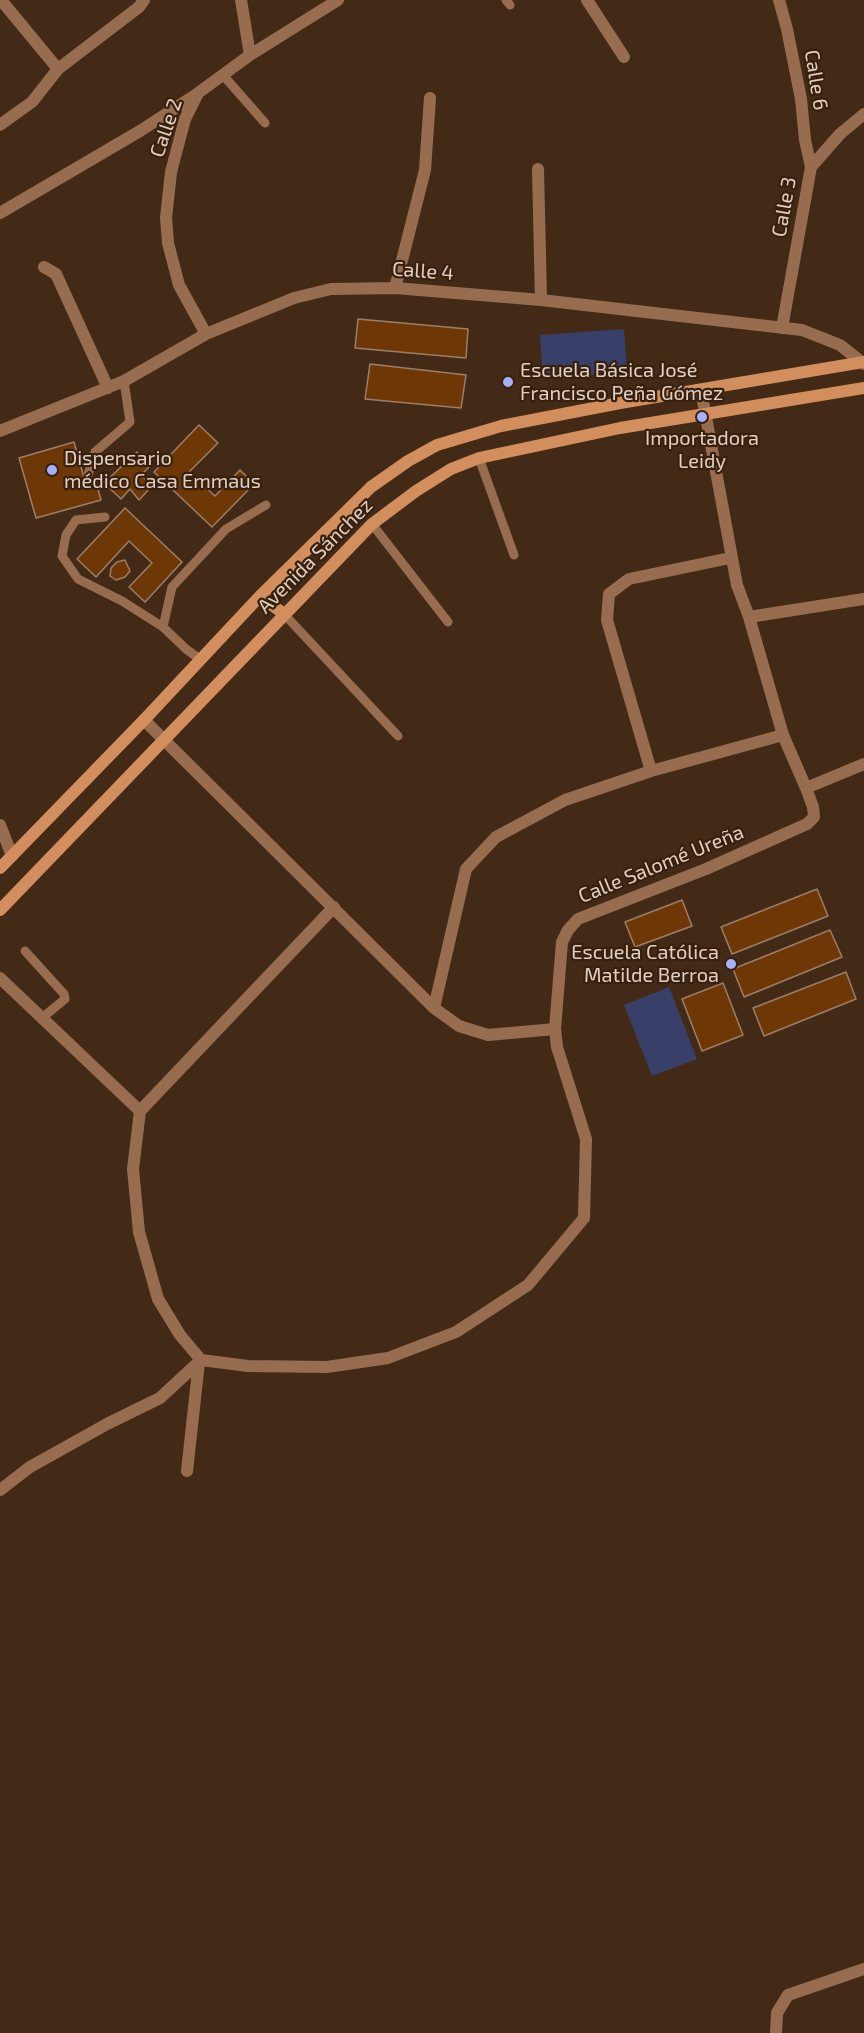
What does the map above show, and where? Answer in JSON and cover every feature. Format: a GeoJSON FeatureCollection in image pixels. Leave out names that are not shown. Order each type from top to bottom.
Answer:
{"type":"FeatureCollection","features":[{"type":"Feature","properties":{"kind":"street"},"geometry":{"type":"LineString","coordinates":[[1,0],[58,69]]}},
{"type":"Feature","properties":{"kind":"street"},"geometry":{"type":"LineString","coordinates":[[0,125],[32,102],[58,69],[139,7],[144,0]]}},
{"type":"Feature","properties":{"kind":"street"},"geometry":{"type":"LineString","coordinates":[[241,0],[250,55]]}},
{"type":"Feature","properties":{"kind":"street","name":"Calle 2"},"geometry":{"type":"LineString","coordinates":[[206,334],[179,285],[168,243],[166,218],[175,151],[185,119],[198,93],[250,55],[338,0]]}},
{"type":"Feature","properties":{"kind":"street"},"geometry":{"type":"LineString","coordinates":[[587,0],[624,57]]}},
{"type":"Feature","properties":{"kind":"street","name":"Calle 6"},"geometry":{"type":"LineString","coordinates":[[779,0],[788,29],[811,167]]}},
{"type":"Feature","properties":{"kind":"street"},"geometry":{"type":"LineString","coordinates":[[0,213],[140,132],[198,93]]}},
{"type":"Feature","properties":{"kind":"street"},"geometry":{"type":"LineString","coordinates":[[395,288],[425,170],[430,98]]}},
{"type":"Feature","properties":{"kind":"street","name":"Calle 3"},"geometry":{"type":"LineString","coordinates":[[782,328],[811,167],[840,134],[864,114]]}},
{"type":"Feature","properties":{"kind":"street"},"geometry":{"type":"LineString","coordinates":[[538,169],[541,300]]}},
{"type":"Feature","properties":{"kind":"street"},"geometry":{"type":"LineString","coordinates":[[44,267],[56,274],[108,388]]}},
{"type":"Feature","properties":{"kind":"street","name":"Calle 4"},"geometry":{"type":"LineString","coordinates":[[0,431],[124,381],[206,334],[294,298],[331,289],[395,288],[541,300],[802,330],[840,345],[863,363]]}},
{"type":"Feature","properties":{"kind":"street","name":"Avenida Sánchez"},"geometry":{"type":"LineString","coordinates":[[0,868],[144,720],[260,596],[371,488],[408,461],[437,445],[501,426],[863,363]]}},
{"type":"Feature","properties":{"kind":"street","name":"Avenida Sánchez"},"geometry":{"type":"LineString","coordinates":[[0,910],[372,524],[416,491],[451,469],[479,458],[620,428],[864,388]]}},
{"type":"Feature","properties":{"kind":"street","name":"Calle Salomé Ureña"},"geometry":{"type":"LineString","coordinates":[[200,1361],[248,1366],[327,1367],[388,1358],[456,1332],[528,1285],[584,1218],[586,1139],[557,1047],[555,1029],[562,942],[568,930],[578,919],[706,869],[807,824],[814,817],[806,788],[783,735],[749,617],[737,585],[730,558],[701,390]]}},
{"type":"Feature","properties":{"kind":"street"},"geometry":{"type":"LineString","coordinates":[[651,771],[607,620],[609,594],[629,579],[730,558]]}},
{"type":"Feature","properties":{"kind":"street"},"geometry":{"type":"LineString","coordinates":[[260,596],[284,614]]}},
{"type":"Feature","properties":{"kind":"street"},"geometry":{"type":"LineString","coordinates":[[749,617],[864,599]]}},
{"type":"Feature","properties":{"kind":"street"},"geometry":{"type":"LineString","coordinates":[[144,720],[434,1008],[459,1026],[488,1035],[555,1029]]}},
{"type":"Feature","properties":{"kind":"street"},"geometry":{"type":"LineString","coordinates":[[434,1008],[466,869],[496,837],[565,800],[651,771],[783,735]]}},
{"type":"Feature","properties":{"kind":"street"},"geometry":{"type":"LineString","coordinates":[[806,788],[864,764]]}},
{"type":"Feature","properties":{"kind":"street"},"geometry":{"type":"LineString","coordinates":[[0,825],[12,856]]}},
{"type":"Feature","properties":{"kind":"street"},"geometry":{"type":"LineString","coordinates":[[187,1471],[200,1361],[180,1335],[158,1299],[139,1232],[133,1169],[140,1111],[334,907]]}},
{"type":"Feature","properties":{"kind":"street"},"geometry":{"type":"LineString","coordinates":[[0,978],[140,1111]]}},
{"type":"Feature","properties":{"kind":"street"},"geometry":{"type":"LineString","coordinates":[[0,1490],[30,1467],[107,1424],[160,1398],[200,1361]]}},
{"type":"Feature","properties":{"kind":"street"},"geometry":{"type":"LineString","coordinates":[[776,2033],[777,2013],[788,1995],[864,1969]]}},
{"type":"Feature","properties":{"kind":"lane"},"geometry":{"type":"LineString","coordinates":[[223,75],[266,123]]}},
{"type":"Feature","properties":{"kind":"lane"},"geometry":{"type":"LineString","coordinates":[[88,475],[95,452],[130,422],[124,381]]}},
{"type":"Feature","properties":{"kind":"lane"},"geometry":{"type":"LineString","coordinates":[[479,458],[514,555]]}},
{"type":"Feature","properties":{"kind":"lane"},"geometry":{"type":"LineString","coordinates":[[163,627],[172,587],[226,529],[266,505]]}},
{"type":"Feature","properties":{"kind":"lane"},"geometry":{"type":"LineString","coordinates":[[105,518],[76,520],[66,535],[62,556],[78,579],[163,627],[201,660]]}},
{"type":"Feature","properties":{"kind":"lane"},"geometry":{"type":"LineString","coordinates":[[372,524],[448,622]]}},
{"type":"Feature","properties":{"kind":"lane"},"geometry":{"type":"LineString","coordinates":[[284,614],[398,736]]}},
{"type":"Feature","properties":{"kind":"lane"},"geometry":{"type":"LineString","coordinates":[[25,951],[64,994],[65,999],[42,1018]]}},
{"type":"Feature","properties":{"kind":"shaded area"},"geometry":{"type":"Polygon","coordinates":[[[624,329],[627,372],[543,379],[540,335],[624,329]]]}},
{"type":"Feature","properties":{"kind":"shaded area"},"geometry":{"type":"Polygon","coordinates":[[[669,987],[697,1059],[652,1076],[624,1005],[669,987]]]}},
{"type":"Feature","properties":{"kind":"building"},"geometry":{"type":"Polygon","coordinates":[[[358,319],[468,329],[466,358],[355,348],[358,319]]]}},
{"type":"Feature","properties":{"kind":"building"},"geometry":{"type":"Polygon","coordinates":[[[370,364],[466,375],[461,408],[365,399],[370,364]]]}},
{"type":"Feature","properties":{"kind":"building"},"geometry":{"type":"Polygon","coordinates":[[[199,425],[218,443],[189,472],[215,496],[240,470],[254,484],[212,527],[154,472],[199,425]]]}},
{"type":"Feature","properties":{"kind":"building","name":"Dispensario médico Casa Emmaus"},"geometry":{"type":"Polygon","coordinates":[[[74,442],[86,485],[96,482],[101,500],[36,518],[19,458],[74,442]]]}},
{"type":"Feature","properties":{"kind":"building"},"geometry":{"type":"Polygon","coordinates":[[[137,452],[150,466],[141,475],[152,486],[139,500],[130,489],[121,499],[104,483],[137,452]]]}},
{"type":"Feature","properties":{"kind":"building"},"geometry":{"type":"Polygon","coordinates":[[[125,508],[182,562],[145,602],[129,587],[152,563],[129,541],[96,577],[77,559],[125,508]]]}},
{"type":"Feature","properties":{"kind":"building"},"geometry":{"type":"Polygon","coordinates":[[[125,560],[130,571],[125,577],[116,580],[110,576],[111,568],[117,562],[125,560]]]}},
{"type":"Feature","properties":{"kind":"building"},"geometry":{"type":"Polygon","coordinates":[[[817,889],[828,916],[732,954],[721,927],[817,889]]]}},
{"type":"Feature","properties":{"kind":"building"},"geometry":{"type":"Polygon","coordinates":[[[682,900],[692,926],[635,947],[625,922],[682,900]]]}},
{"type":"Feature","properties":{"kind":"building"},"geometry":{"type":"Polygon","coordinates":[[[830,930],[842,957],[744,997],[733,969],[830,930]]]}},
{"type":"Feature","properties":{"kind":"building"},"geometry":{"type":"Polygon","coordinates":[[[846,972],[856,999],[764,1036],[753,1008],[846,972]]]}},
{"type":"Feature","properties":{"kind":"building"},"geometry":{"type":"Polygon","coordinates":[[[723,983],[743,1035],[702,1051],[682,999],[723,983]]]}},
{"type":"Feature","properties":{"kind":"place","name":"Escuela Básica José Francisco Peña Gómez"},"geometry":{"type":"Point","coordinates":[508,382]}},
{"type":"Feature","properties":{"kind":"place","name":"Importadora Leidy"},"geometry":{"type":"Point","coordinates":[702,417]}},
{"type":"Feature","properties":{"kind":"place","name":"Dispensario médico Casa Emmaus"},"geometry":{"type":"Point","coordinates":[52,470]}},
{"type":"Feature","properties":{"kind":"place","name":"Escuela Católica Matilde Berroa"},"geometry":{"type":"Point","coordinates":[731,964]}}]}
